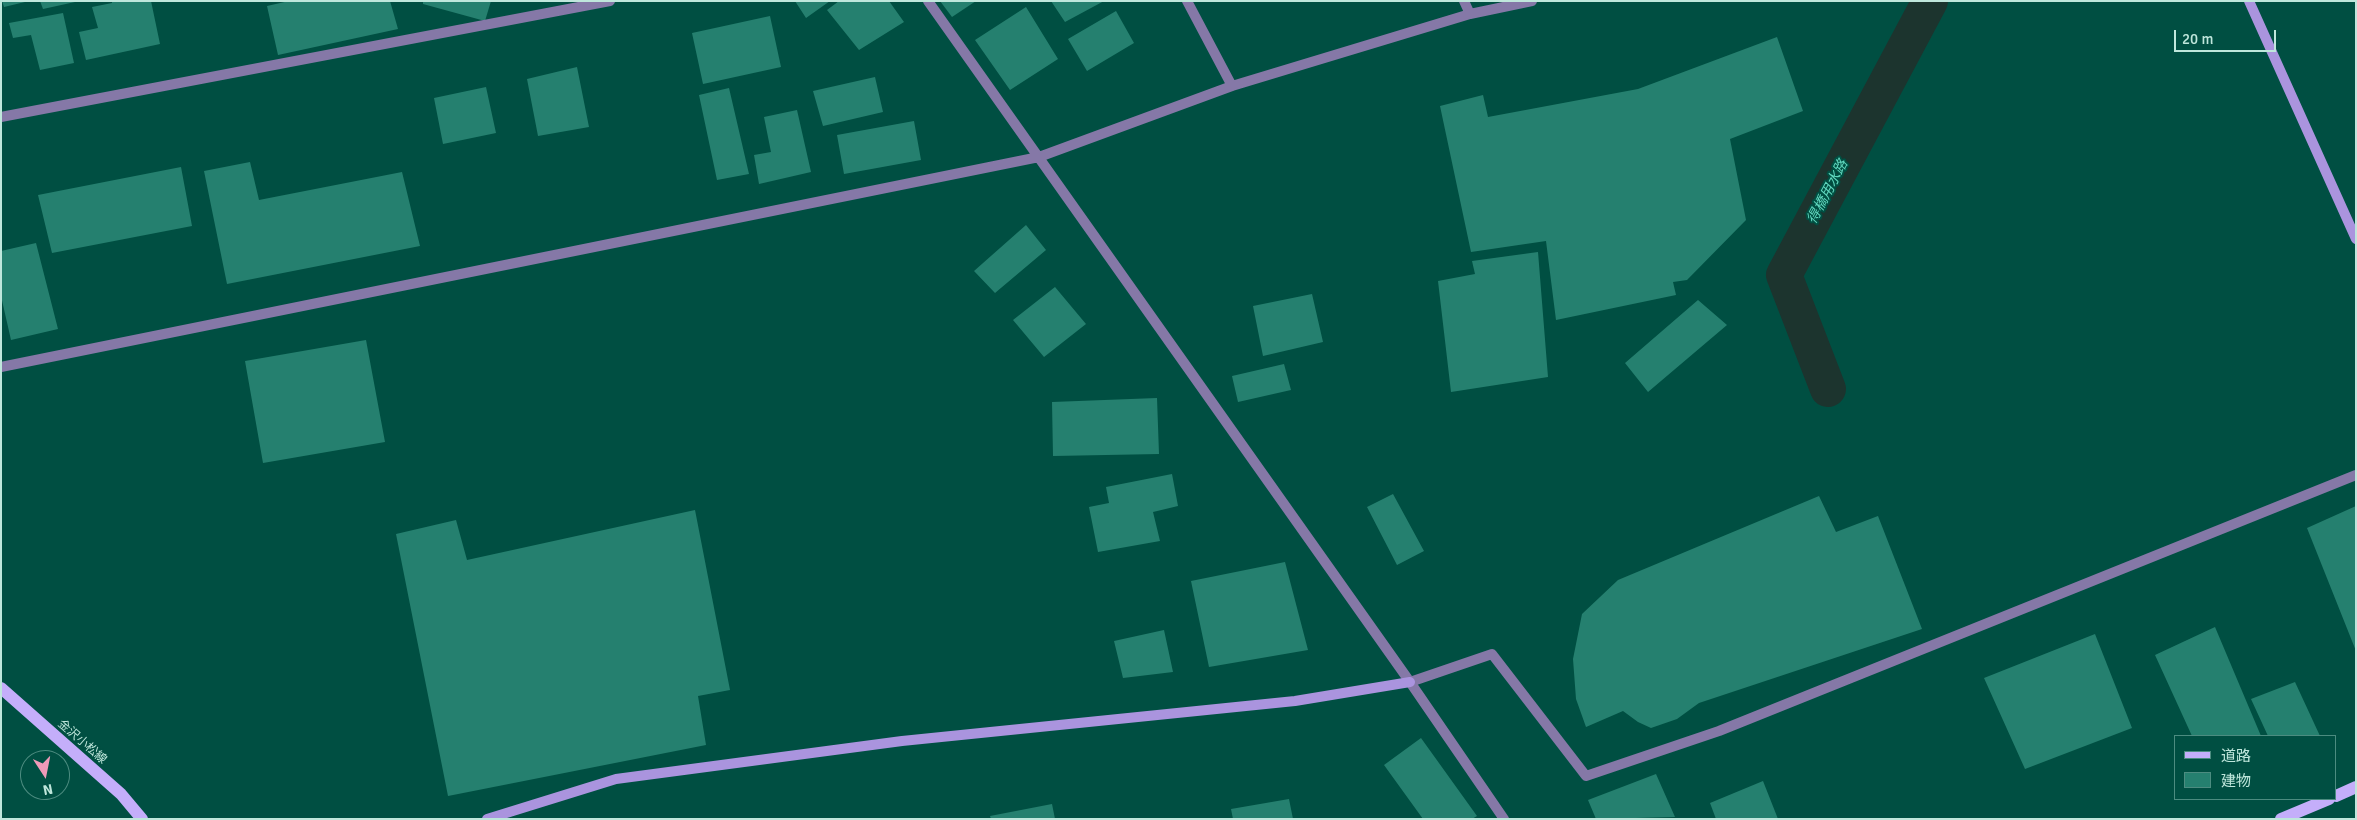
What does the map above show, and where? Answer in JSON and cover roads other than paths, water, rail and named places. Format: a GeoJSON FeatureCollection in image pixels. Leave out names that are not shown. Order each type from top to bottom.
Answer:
{"type":"FeatureCollection","features":[{"type":"Feature","properties":{"kind":"main road","name":"金沢小松線"},"geometry":{"type":"LineString","coordinates":[[1,688],[121,794],[142,819]]}},
{"type":"Feature","properties":{"kind":"main road"},"geometry":{"type":"LineString","coordinates":[[2337,796],[2356,787]]}},
{"type":"Feature","properties":{"kind":"main road"},"geometry":{"type":"LineString","coordinates":[[2281,819],[2327,800]]}},
{"type":"Feature","properties":{"kind":"street"},"geometry":{"type":"LineString","coordinates":[[1,117],[610,1]]}},
{"type":"Feature","properties":{"kind":"street"},"geometry":{"type":"LineString","coordinates":[[928,1],[1410,682],[1504,819]]}},
{"type":"Feature","properties":{"kind":"street"},"geometry":{"type":"LineString","coordinates":[[1187,1],[1232,86]]}},
{"type":"Feature","properties":{"kind":"street"},"geometry":{"type":"LineString","coordinates":[[1464,1],[1470,14]]}},
{"type":"Feature","properties":{"kind":"street"},"geometry":{"type":"LineString","coordinates":[[1,366],[1039,157],[1232,86],[1470,14],[1532,1]]}},
{"type":"Feature","properties":{"kind":"street"},"geometry":{"type":"LineString","coordinates":[[2249,1],[2356,239]]}},
{"type":"Feature","properties":{"kind":"street"},"geometry":{"type":"LineString","coordinates":[[487,819],[616,779],[902,741],[1295,701],[1410,682],[1492,654],[1586,776],[1719,731],[2356,475]]}},
{"type":"Feature","properties":{"kind":"waterway","name":"得橋用水路"},"geometry":{"type":"LineString","coordinates":[[1828,389],[1784,275],[1930,1]]}}]}
